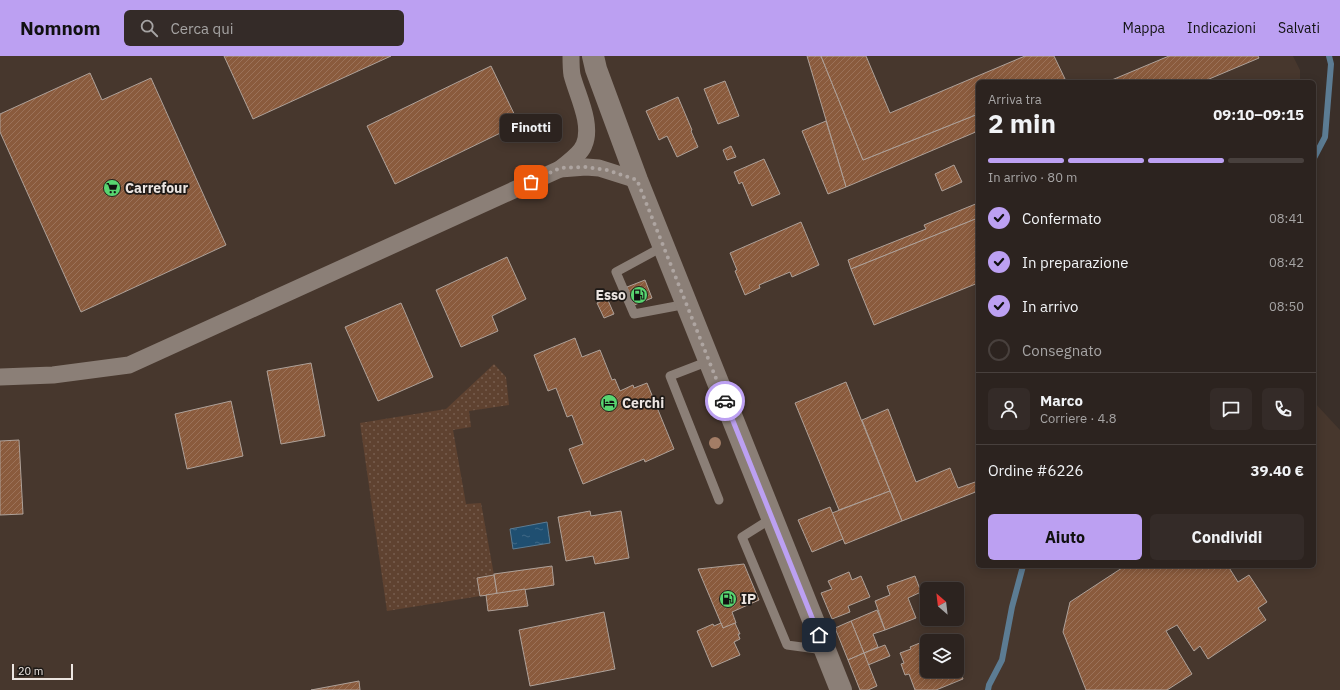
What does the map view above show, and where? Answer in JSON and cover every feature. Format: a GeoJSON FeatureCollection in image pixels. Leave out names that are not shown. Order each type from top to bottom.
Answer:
{"type":"FeatureCollection","features":[{"type":"Feature","properties":{"kind":"main road"},"geometry":{"type":"LineString","coordinates":[[593,60],[637,180],[841,690]]}},
{"type":"Feature","properties":{"kind":"street"},"geometry":{"type":"LineString","coordinates":[[0,377],[52,375],[129,365],[560,168],[584,146],[586,136],[585,115],[572,73],[571,56]]}},
{"type":"Feature","properties":{"kind":"street"},"geometry":{"type":"LineString","coordinates":[[560,168],[598,168],[637,180]]}},
{"type":"Feature","properties":{"kind":"lane"},"geometry":{"type":"LineString","coordinates":[[664,246],[616,272],[634,314],[687,304]]}},
{"type":"Feature","properties":{"kind":"lane"},"geometry":{"type":"LineString","coordinates":[[709,361],[670,376],[719,500]]}},
{"type":"Feature","properties":{"kind":"lane"},"geometry":{"type":"LineString","coordinates":[[772,518],[742,537],[787,645],[825,650]]}},
{"type":"Feature","properties":{"kind":"shaded area"},"geometry":{"type":"Polygon","coordinates":[[[0,56],[1293,56],[1300,70],[1300,80],[976,80],[976,568],[1316,568],[1316,404],[1340,430],[1340,690],[0,690],[0,56]]]}},
{"type":"Feature","properties":{"kind":"shaded area"},"geometry":{"type":"Polygon","coordinates":[[[494,364],[506,377],[509,405],[469,411],[471,427],[453,430],[466,504],[481,503],[494,575],[477,578],[480,596],[387,611],[360,423],[446,409],[494,364]]]}},
{"type":"Feature","properties":{"kind":"water"},"geometry":{"type":"Polygon","coordinates":[[[547,522],[550,543],[513,549],[510,529],[547,522]]]}},
{"type":"Feature","properties":{"kind":"building"},"geometry":{"type":"Polygon","coordinates":[[[224,56],[391,56],[253,119],[224,56]]]}},
{"type":"Feature","properties":{"kind":"building"},"geometry":{"type":"Polygon","coordinates":[[[807,56],[821,56],[863,160],[976,115],[976,132],[846,187],[807,56]]]}},
{"type":"Feature","properties":{"kind":"building"},"geometry":{"type":"Polygon","coordinates":[[[821,56],[866,56],[890,113],[1025,56],[1054,56],[1065,79],[976,80],[976,115],[863,160],[821,56]]]}},
{"type":"Feature","properties":{"kind":"building"},"geometry":{"type":"Polygon","coordinates":[[[1169,56],[1258,56],[1259,58],[1207,80],[1112,80],[1169,56]]]}},
{"type":"Feature","properties":{"kind":"building"},"geometry":{"type":"Polygon","coordinates":[[[491,66],[519,124],[395,184],[367,126],[491,66]]]}},
{"type":"Feature","properties":{"kind":"building"},"geometry":{"type":"Polygon","coordinates":[[[90,73],[102,100],[151,78],[226,245],[81,312],[0,132],[0,114],[90,73]]]}},
{"type":"Feature","properties":{"kind":"building"},"geometry":{"type":"Polygon","coordinates":[[[725,81],[739,116],[718,124],[704,89],[725,81]]]}},
{"type":"Feature","properties":{"kind":"building"},"geometry":{"type":"Polygon","coordinates":[[[678,97],[698,147],[677,157],[667,136],[659,140],[646,111],[678,97]]]}},
{"type":"Feature","properties":{"kind":"building"},"geometry":{"type":"Polygon","coordinates":[[[826,121],[846,187],[828,194],[802,131],[826,121]]]}},
{"type":"Feature","properties":{"kind":"building"},"geometry":{"type":"Polygon","coordinates":[[[731,146],[736,157],[727,160],[723,150],[731,146]]]}},
{"type":"Feature","properties":{"kind":"building"},"geometry":{"type":"Polygon","coordinates":[[[764,159],[780,194],[752,206],[742,182],[739,184],[734,172],[764,159]]]}},
{"type":"Feature","properties":{"kind":"building"},"geometry":{"type":"Polygon","coordinates":[[[954,165],[962,182],[942,191],[935,174],[954,165]]]}},
{"type":"Feature","properties":{"kind":"building"},"geometry":{"type":"Polygon","coordinates":[[[976,204],[976,219],[851,269],[848,260],[926,229],[924,225],[976,204]]]}},
{"type":"Feature","properties":{"kind":"building"},"geometry":{"type":"Polygon","coordinates":[[[976,219],[976,284],[874,325],[851,269],[976,219]]]}},
{"type":"Feature","properties":{"kind":"building"},"geometry":{"type":"Polygon","coordinates":[[[801,222],[819,265],[792,277],[790,272],[759,285],[760,288],[745,295],[735,271],[737,270],[730,253],[801,222]]]}},
{"type":"Feature","properties":{"kind":"building"},"geometry":{"type":"Polygon","coordinates":[[[507,257],[526,299],[492,316],[498,331],[461,347],[436,290],[507,257]]]}},
{"type":"Feature","properties":{"kind":"building"},"geometry":{"type":"Polygon","coordinates":[[[645,280],[652,298],[634,305],[627,287],[645,280]]]}},
{"type":"Feature","properties":{"kind":"building"},"geometry":{"type":"Polygon","coordinates":[[[607,298],[614,314],[604,318],[597,303],[607,298]]]}},
{"type":"Feature","properties":{"kind":"building"},"geometry":{"type":"Polygon","coordinates":[[[401,303],[433,377],[378,401],[345,327],[401,303]]]}},
{"type":"Feature","properties":{"kind":"building","name":"Cerchi"},"geometry":{"type":"Polygon","coordinates":[[[575,338],[582,357],[600,350],[612,380],[615,379],[620,391],[633,385],[634,388],[647,383],[674,449],[645,462],[644,459],[583,484],[569,449],[583,444],[572,415],[567,417],[556,388],[548,391],[534,355],[575,338]]]}},
{"type":"Feature","properties":{"kind":"building"},"geometry":{"type":"Polygon","coordinates":[[[311,363],[325,436],[281,444],[267,371],[311,363]]]}},
{"type":"Feature","properties":{"kind":"building"},"geometry":{"type":"Polygon","coordinates":[[[846,382],[890,491],[839,510],[795,403],[846,382]]]}},
{"type":"Feature","properties":{"kind":"building"},"geometry":{"type":"Polygon","coordinates":[[[231,401],[243,456],[187,469],[175,414],[231,401]]]}},
{"type":"Feature","properties":{"kind":"building"},"geometry":{"type":"Polygon","coordinates":[[[888,409],[916,482],[950,468],[958,488],[976,482],[976,492],[902,521],[862,420],[888,409]]]}},
{"type":"Feature","properties":{"kind":"building"},"geometry":{"type":"Polygon","coordinates":[[[19,440],[23,514],[0,515],[0,441],[19,440]]]}},
{"type":"Feature","properties":{"kind":"building"},"geometry":{"type":"Polygon","coordinates":[[[890,491],[902,521],[845,544],[832,513],[890,491]]]}},
{"type":"Feature","properties":{"kind":"building"},"geometry":{"type":"Polygon","coordinates":[[[830,507],[843,539],[812,552],[798,520],[830,507]]]}},
{"type":"Feature","properties":{"kind":"building"},"geometry":{"type":"Polygon","coordinates":[[[590,511],[591,516],[621,511],[629,558],[595,564],[593,556],[566,561],[558,517],[590,511]]]}},
{"type":"Feature","properties":{"kind":"building"},"geometry":{"type":"Polygon","coordinates":[[[744,564],[759,600],[732,612],[736,623],[723,628],[698,569],[744,564]]]}},
{"type":"Feature","properties":{"kind":"building"},"geometry":{"type":"Polygon","coordinates":[[[552,566],[554,585],[497,594],[494,574],[552,566]]]}},
{"type":"Feature","properties":{"kind":"building"},"geometry":{"type":"Polygon","coordinates":[[[1122,568],[1229,568],[1238,582],[1249,575],[1267,602],[1258,608],[1266,620],[1208,659],[1200,646],[1194,651],[1177,625],[1166,631],[1192,674],[1167,690],[1086,690],[1063,632],[1070,602],[1122,568]]]}},
{"type":"Feature","properties":{"kind":"building"},"geometry":{"type":"Polygon","coordinates":[[[849,572],[852,580],[861,576],[870,597],[848,606],[850,612],[832,619],[821,593],[832,589],[828,581],[849,572]]]}},
{"type":"Feature","properties":{"kind":"building"},"geometry":{"type":"Polygon","coordinates":[[[494,575],[497,594],[480,596],[477,578],[494,575]]]}},
{"type":"Feature","properties":{"kind":"building"},"geometry":{"type":"Polygon","coordinates":[[[915,576],[920,592],[908,598],[916,618],[885,630],[875,601],[890,595],[887,586],[915,576]]]}},
{"type":"Feature","properties":{"kind":"building"},"geometry":{"type":"Polygon","coordinates":[[[525,589],[528,606],[488,611],[486,595],[525,589]]]}},
{"type":"Feature","properties":{"kind":"building"},"geometry":{"type":"Polygon","coordinates":[[[877,610],[885,630],[873,634],[878,647],[864,653],[851,621],[877,610]]]}},
{"type":"Feature","properties":{"kind":"building"},"geometry":{"type":"Polygon","coordinates":[[[604,612],[615,669],[530,686],[519,630],[604,612]]]}},
{"type":"Feature","properties":{"kind":"building"},"geometry":{"type":"Polygon","coordinates":[[[851,621],[864,653],[848,660],[835,628],[851,621]]]}},
{"type":"Feature","properties":{"kind":"building"},"geometry":{"type":"Polygon","coordinates":[[[721,623],[723,628],[735,623],[740,634],[738,634],[740,639],[734,642],[740,655],[712,667],[697,631],[713,624],[714,626],[721,623]]]}},
{"type":"Feature","properties":{"kind":"building"},"geometry":{"type":"Polygon","coordinates":[[[920,643],[920,678],[963,679],[936,690],[915,690],[909,674],[905,675],[901,664],[904,663],[900,653],[911,649],[910,647],[920,643]]]}},
{"type":"Feature","properties":{"kind":"building"},"geometry":{"type":"Polygon","coordinates":[[[885,645],[890,656],[868,665],[864,653],[885,645]]]}},
{"type":"Feature","properties":{"kind":"building"},"geometry":{"type":"Polygon","coordinates":[[[864,653],[877,686],[868,690],[860,690],[848,660],[864,653]]]}},
{"type":"Feature","properties":{"kind":"building"},"geometry":{"type":"Polygon","coordinates":[[[359,681],[360,690],[311,690],[359,681]]]}},
{"type":"Feature","properties":{"kind":"waterway"},"geometry":{"type":"LineString","coordinates":[[1316,154],[1325,137],[1331,64],[1329,56]]}},
{"type":"Feature","properties":{"kind":"waterway"},"geometry":{"type":"LineString","coordinates":[[988,690],[989,685],[1002,660],[1012,607],[1022,568]]}},
{"type":"Feature","properties":{"kind":"way so far"},"geometry":{"type":"LineString","coordinates":[[531,182],[560,168],[586,167],[616,172],[637,180],[725,401]]}},
{"type":"Feature","properties":{"kind":"place","name":"Finotti"},"geometry":{"type":"Point","coordinates":[531,182]}},
{"type":"Feature","properties":{"kind":"place","name":"Carrefour"},"geometry":{"type":"Point","coordinates":[112,188]}},
{"type":"Feature","properties":{"kind":"place","name":"Esso"},"geometry":{"type":"Point","coordinates":[639,295]}},
{"type":"Feature","properties":{"kind":"place","name":"Cerchi"},"geometry":{"type":"Point","coordinates":[609,403]}},
{"type":"Feature","properties":{"kind":"place","name":"IP"},"geometry":{"type":"Point","coordinates":[728,599]}},
{"type":"Feature","properties":{"kind":"route"},"geometry":{"type":"LineString","coordinates":[[725,401],[819,635]]}}]}
